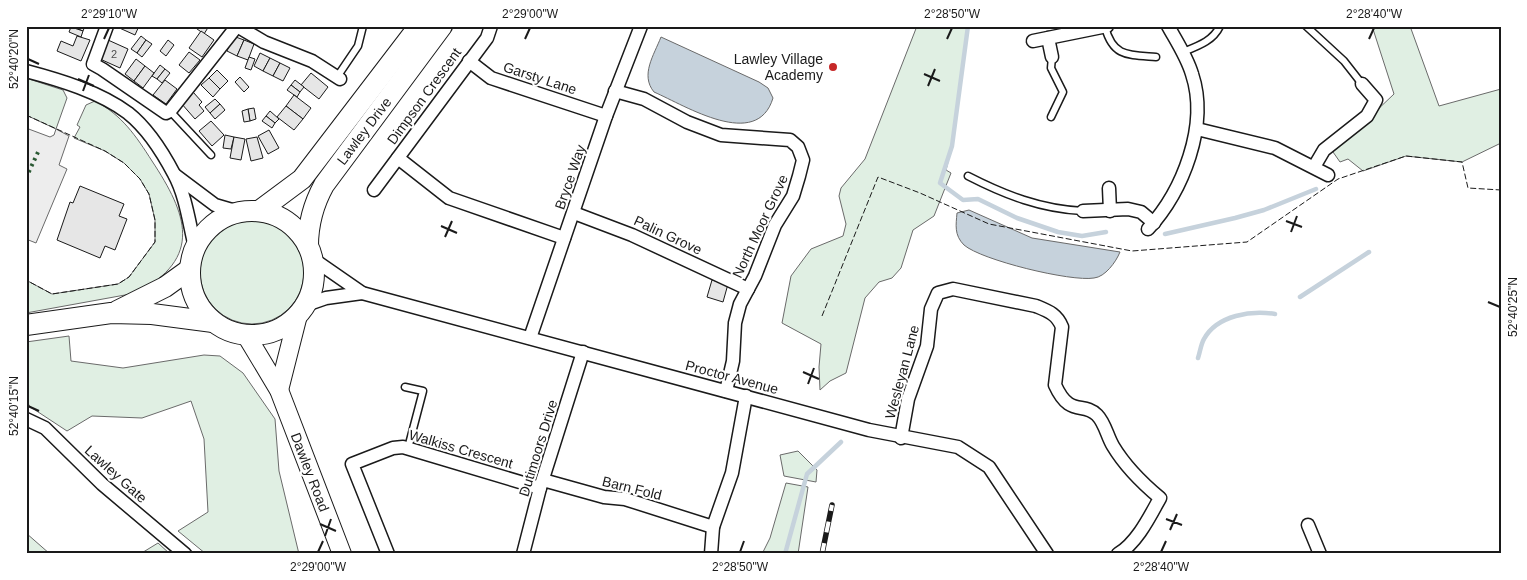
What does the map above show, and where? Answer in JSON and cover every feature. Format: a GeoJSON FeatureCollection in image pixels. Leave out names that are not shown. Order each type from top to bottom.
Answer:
{"type":"FeatureCollection","features":[{"type":"Feature","properties":{"kind":"main road","name":"Lawley Drive"},"geometry":{"type":"LineString","coordinates":[[249,212],[302,179],[419,26]]}},
{"type":"Feature","properties":{"kind":"main road","name":"Lawley Drive"},"geometry":{"type":"LineString","coordinates":[[311,253],[308,229],[313,207],[324,185],[442,26]]}},
{"type":"Feature","properties":{"kind":"main road"},"geometry":{"type":"LineString","coordinates":[[249,212],[279,217],[296,229],[311,253],[312,289],[302,310],[283,327],[265,334],[246,335],[229,331],[213,322],[195,298],[191,284],[190,268],[196,247],[203,235],[213,224],[249,212]]}},
{"type":"Feature","properties":{"kind":"main road"},"geometry":{"type":"LineString","coordinates":[[111,313],[165,287],[190,268]]}},
{"type":"Feature","properties":{"kind":"main road"},"geometry":{"type":"LineString","coordinates":[[26,325],[111,313],[152,314],[213,322]]}},
{"type":"Feature","properties":{"kind":"street"},"geometry":{"type":"LineString","coordinates":[[107,26],[92,64],[160,110],[170,111],[237,26],[264,42],[312,61],[338,78]]}},
{"type":"Feature","properties":{"kind":"street","name":"Dimpson Crescent"},"geometry":{"type":"LineString","coordinates":[[374,190],[486,38],[491,26]]}},
{"type":"Feature","properties":{"kind":"street","name":"Bryce Way"},"geometry":{"type":"LineString","coordinates":[[530,338],[606,116],[641,26]]}},
{"type":"Feature","properties":{"kind":"street"},"geometry":{"type":"LineString","coordinates":[[1033,41],[1106,26]]}},
{"type":"Feature","properties":{"kind":"street"},"geometry":{"type":"LineString","coordinates":[[1084,211],[1128,209],[1141,212],[1151,226],[1179,181],[1197,129],[1193,75],[1183,52],[1168,26]]}},
{"type":"Feature","properties":{"kind":"street"},"geometry":{"type":"LineString","coordinates":[[1048,38],[1052,57]]}},
{"type":"Feature","properties":{"kind":"street","name":"Garsty Lane"},"geometry":{"type":"LineString","coordinates":[[469,61],[491,78],[606,116]]}},
{"type":"Feature","properties":{"kind":"street"},"geometry":{"type":"LineString","coordinates":[[26,71],[54,78],[107,101],[129,114],[157,146],[175,175],[196,247]]}},
{"type":"Feature","properties":{"kind":"street"},"geometry":{"type":"LineString","coordinates":[[1314,167],[1324,150],[1368,116],[1376,100],[1362,84]]}},
{"type":"Feature","properties":{"kind":"street","name":"North Moor Grove"},"geometry":{"type":"LineString","coordinates":[[615,91],[644,99],[687,122],[721,135],[760,140],[778,138],[790,140],[798,147],[803,160],[793,196],[775,225],[740,304],[735,323],[733,360],[726,391]]}},
{"type":"Feature","properties":{"kind":"street"},"geometry":{"type":"LineString","coordinates":[[1197,129],[1275,148],[1328,175]]}},
{"type":"Feature","properties":{"kind":"street","name":"Dimpson Crescent"},"geometry":{"type":"LineString","coordinates":[[398,158],[449,198],[564,238]]}},
{"type":"Feature","properties":{"kind":"street"},"geometry":{"type":"LineString","coordinates":[[175,175],[215,205],[249,212]]}},
{"type":"Feature","properties":{"kind":"street"},"geometry":{"type":"LineString","coordinates":[[1109,188],[1110,211]]}},
{"type":"Feature","properties":{"kind":"street","name":"Palin Grove"},"geometry":{"type":"LineString","coordinates":[[574,213],[632,235],[748,289]]}},
{"type":"Feature","properties":{"kind":"street","name":"Proctor Avenue"},"geometry":{"type":"LineString","coordinates":[[311,253],[362,293]]}},
{"type":"Feature","properties":{"kind":"street","name":"Wesleyan Lane"},"geometry":{"type":"LineString","coordinates":[[901,438],[908,399],[927,346],[931,309],[938,293],[953,289],[1036,306],[1047,311],[1059,319],[1062,327],[1055,385],[1059,393],[1069,405],[1095,412],[1100,418],[1112,445],[1135,476],[1160,498],[1137,535],[1122,553]]}},
{"type":"Feature","properties":{"kind":"street","name":"Proctor Avenue"},"geometry":{"type":"LineString","coordinates":[[302,310],[326,298],[362,293],[901,438],[934,441],[958,447],[989,467],[1047,554]]}},
{"type":"Feature","properties":{"kind":"street"},"geometry":{"type":"LineString","coordinates":[[279,390],[302,310]]}},
{"type":"Feature","properties":{"kind":"street","name":"Dawley Road"},"geometry":{"type":"LineString","coordinates":[[246,335],[279,390],[342,554]]}},
{"type":"Feature","properties":{"kind":"street","name":"Dutimoors Drive"},"geometry":{"type":"LineString","coordinates":[[523,554],[542,484],[583,352]]}},
{"type":"Feature","properties":{"kind":"street"},"geometry":{"type":"LineString","coordinates":[[711,554],[713,527],[732,472],[746,396]]}},
{"type":"Feature","properties":{"kind":"street","name":"Lawley Gate"},"geometry":{"type":"LineString","coordinates":[[26,419],[46,428],[102,484],[185,554]]}},
{"type":"Feature","properties":{"kind":"street","name":"Walkiss Crescent"},"geometry":{"type":"LineString","coordinates":[[388,554],[352,464],[393,448],[408,448],[542,484]]}},
{"type":"Feature","properties":{"kind":"street","name":"Barn Fold"},"geometry":{"type":"LineString","coordinates":[[542,484],[604,497],[625,499],[713,527]]}},
{"type":"Feature","properties":{"kind":"street"},"geometry":{"type":"LineString","coordinates":[[1308,525],[1320,554]]}},
{"type":"Feature","properties":{"kind":"lane"},"geometry":{"type":"LineString","coordinates":[[338,78],[358,46],[363,26]]}},
{"type":"Feature","properties":{"kind":"lane"},"geometry":{"type":"LineString","coordinates":[[1106,26],[1109,41],[1118,52],[1133,56],[1156,57]]}},
{"type":"Feature","properties":{"kind":"lane"},"geometry":{"type":"LineString","coordinates":[[1183,52],[1207,42],[1217,33],[1220,26]]}},
{"type":"Feature","properties":{"kind":"lane"},"geometry":{"type":"LineString","coordinates":[[1306,26],[1344,62],[1362,84]]}},
{"type":"Feature","properties":{"kind":"lane"},"geometry":{"type":"LineString","coordinates":[[1052,57],[1051,68],[1063,92],[1052,117]]}},
{"type":"Feature","properties":{"kind":"lane"},"geometry":{"type":"LineString","coordinates":[[170,111],[211,155]]}},
{"type":"Feature","properties":{"kind":"lane"},"geometry":{"type":"LineString","coordinates":[[968,176],[1000,192],[1036,204],[1084,211]]}},
{"type":"Feature","properties":{"kind":"lane"},"geometry":{"type":"LineString","coordinates":[[405,387],[423,391],[408,448]]}},
{"type":"Feature","properties":{"kind":"green space"},"geometry":{"type":"Polygon","coordinates":[[[917,26],[968,26],[952,146],[946,170],[951,173],[934,216],[913,230],[901,268],[892,278],[879,282],[865,298],[846,373],[830,381],[820,390],[821,344],[782,323],[791,276],[811,249],[843,236],[846,224],[839,196],[841,188],[865,159],[917,26]]]}},
{"type":"Feature","properties":{"kind":"green space"},"geometry":{"type":"Polygon","coordinates":[[[1372,26],[1410,26],[1439,106],[1501,89],[1501,143],[1462,162],[1406,156],[1363,171],[1348,159],[1340,162],[1333,152],[1394,94],[1372,26]]]}},
{"type":"Feature","properties":{"kind":"green space"},"geometry":{"type":"Polygon","coordinates":[[[26,78],[63,90],[67,98],[56,129],[26,115],[26,78]]]}},
{"type":"Feature","properties":{"kind":"green space"},"geometry":{"type":"Polygon","coordinates":[[[95,101],[113,113],[128,127],[164,180],[174,199],[180,217],[183,234],[180,250],[172,265],[158,279],[136,293],[26,313],[26,280],[52,294],[118,284],[129,277],[155,242],[155,220],[149,194],[140,179],[124,163],[105,151],[74,138],[80,127],[77,125],[86,105],[95,101]]]}},
{"type":"Feature","properties":{"kind":"green space"},"geometry":{"type":"Polygon","coordinates":[[[252,220],[272,224],[281,229],[295,243],[300,252],[304,272],[300,292],[295,301],[281,315],[272,320],[252,324],[232,320],[223,315],[209,301],[204,292],[200,272],[204,252],[209,243],[223,229],[232,224],[252,220]]]}},
{"type":"Feature","properties":{"kind":"green space"},"geometry":{"type":"Polygon","coordinates":[[[69,336],[71,361],[123,368],[204,355],[220,356],[243,373],[275,419],[279,471],[299,554],[206,554],[178,531],[208,512],[204,439],[191,401],[142,418],[92,416],[67,431],[29,406],[26,393],[26,342],[69,336]]]}},
{"type":"Feature","properties":{"kind":"green space"},"geometry":{"type":"Polygon","coordinates":[[[798,451],[817,470],[816,482],[784,476],[780,455],[798,451]]]}},
{"type":"Feature","properties":{"kind":"green space"},"geometry":{"type":"Polygon","coordinates":[[[786,483],[808,487],[798,554],[762,554],[770,538],[786,483]]]}},
{"type":"Feature","properties":{"kind":"green space"},"geometry":{"type":"Polygon","coordinates":[[[26,533],[50,554],[26,554],[26,533]]]}},
{"type":"Feature","properties":{"kind":"green space"},"geometry":{"type":"Polygon","coordinates":[[[158,543],[170,554],[140,554],[158,543]]]}},
{"type":"Feature","properties":{"kind":"shaded area"},"geometry":{"type":"Polygon","coordinates":[[[661,37],[759,82],[768,88],[773,98],[765,114],[752,121],[737,123],[720,120],[701,114],[654,92],[648,79],[648,72],[661,37]]]}},
{"type":"Feature","properties":{"kind":"shaded area"},"geometry":{"type":"Polygon","coordinates":[[[26,128],[50,137],[54,135],[56,129],[69,136],[59,165],[67,169],[36,243],[26,239],[26,128]]]}},
{"type":"Feature","properties":{"kind":"shaded area"},"geometry":{"type":"Polygon","coordinates":[[[969,210],[1032,238],[1120,252],[1110,268],[1102,275],[1094,278],[1066,277],[1027,269],[988,257],[964,245],[956,230],[957,213],[969,210]]]}},
{"type":"Feature","properties":{"kind":"building"},"geometry":{"type":"Polygon","coordinates":[[[71,26],[85,26],[83,31],[71,26]]]}},
{"type":"Feature","properties":{"kind":"building"},"geometry":{"type":"Polygon","coordinates":[[[115,26],[139,26],[135,35],[115,26]]]}},
{"type":"Feature","properties":{"kind":"building"},"geometry":{"type":"Polygon","coordinates":[[[193,26],[209,26],[204,34],[193,26]]]}},
{"type":"Feature","properties":{"kind":"building"},"geometry":{"type":"Polygon","coordinates":[[[71,27],[83,31],[81,37],[69,32],[71,27]]]}},
{"type":"Feature","properties":{"kind":"building"},"geometry":{"type":"Polygon","coordinates":[[[201,31],[214,40],[202,57],[189,48],[201,31]]]}},
{"type":"Feature","properties":{"kind":"building"},"geometry":{"type":"Polygon","coordinates":[[[77,36],[90,40],[81,61],[57,51],[61,41],[73,46],[77,36]]]}},
{"type":"Feature","properties":{"kind":"building"},"geometry":{"type":"Polygon","coordinates":[[[141,36],[146,40],[137,53],[131,49],[141,36]]]}},
{"type":"Feature","properties":{"kind":"building"},"geometry":{"type":"Polygon","coordinates":[[[233,36],[244,40],[237,56],[227,51],[233,36]]]}},
{"type":"Feature","properties":{"kind":"building"},"geometry":{"type":"Polygon","coordinates":[[[108,40],[128,49],[120,68],[100,59],[108,40]]]}},
{"type":"Feature","properties":{"kind":"building"},"geometry":{"type":"Polygon","coordinates":[[[146,40],[152,44],[142,57],[137,53],[146,40]]]}},
{"type":"Feature","properties":{"kind":"building"},"geometry":{"type":"Polygon","coordinates":[[[168,40],[174,45],[166,56],[160,51],[168,40]]]}},
{"type":"Feature","properties":{"kind":"building"},"geometry":{"type":"Polygon","coordinates":[[[244,40],[254,44],[248,60],[237,56],[244,40]]]}},
{"type":"Feature","properties":{"kind":"building"},"geometry":{"type":"Polygon","coordinates":[[[189,52],[200,60],[189,73],[179,65],[189,52]]]}},
{"type":"Feature","properties":{"kind":"building"},"geometry":{"type":"Polygon","coordinates":[[[260,53],[270,58],[263,71],[254,66],[260,53]]]}},
{"type":"Feature","properties":{"kind":"building"},"geometry":{"type":"Polygon","coordinates":[[[249,57],[255,59],[251,70],[245,68],[249,57]]]}},
{"type":"Feature","properties":{"kind":"building"},"geometry":{"type":"Polygon","coordinates":[[[270,58],[280,63],[273,76],[263,71],[270,58]]]}},
{"type":"Feature","properties":{"kind":"building"},"geometry":{"type":"Polygon","coordinates":[[[136,59],[145,66],[134,81],[125,74],[136,59]]]}},
{"type":"Feature","properties":{"kind":"building"},"geometry":{"type":"Polygon","coordinates":[[[280,63],[290,68],[283,81],[273,76],[280,63]]]}},
{"type":"Feature","properties":{"kind":"building"},"geometry":{"type":"Polygon","coordinates":[[[160,65],[165,69],[157,79],[152,76],[160,65]]]}},
{"type":"Feature","properties":{"kind":"building"},"geometry":{"type":"Polygon","coordinates":[[[145,66],[154,73],[143,88],[134,81],[145,66]]]}},
{"type":"Feature","properties":{"kind":"building"},"geometry":{"type":"Polygon","coordinates":[[[165,69],[170,73],[162,83],[157,79],[165,69]]]}},
{"type":"Feature","properties":{"kind":"building"},"geometry":{"type":"Polygon","coordinates":[[[217,70],[228,81],[220,89],[209,78],[217,70]]]}},
{"type":"Feature","properties":{"kind":"building"},"geometry":{"type":"Polygon","coordinates":[[[311,73],[328,87],[319,99],[301,85],[311,73]]]}},
{"type":"Feature","properties":{"kind":"building"},"geometry":{"type":"Polygon","coordinates":[[[240,77],[249,87],[244,92],[235,82],[240,77]]]}},
{"type":"Feature","properties":{"kind":"building"},"geometry":{"type":"Polygon","coordinates":[[[209,78],[220,89],[213,97],[201,85],[209,78]]]}},
{"type":"Feature","properties":{"kind":"building"},"geometry":{"type":"Polygon","coordinates":[[[165,80],[177,89],[166,104],[153,95],[165,80]]]}},
{"type":"Feature","properties":{"kind":"building"},"geometry":{"type":"Polygon","coordinates":[[[295,80],[304,87],[300,92],[291,85],[295,80]]]}},
{"type":"Feature","properties":{"kind":"building"},"geometry":{"type":"Polygon","coordinates":[[[291,85],[300,92],[297,97],[287,90],[291,85]]]}},
{"type":"Feature","properties":{"kind":"building"},"geometry":{"type":"Polygon","coordinates":[[[193,92],[202,102],[199,105],[204,111],[195,119],[181,103],[193,92]]]}},
{"type":"Feature","properties":{"kind":"building"},"geometry":{"type":"Polygon","coordinates":[[[294,95],[311,108],[303,119],[286,106],[294,95]]]}},
{"type":"Feature","properties":{"kind":"building"},"geometry":{"type":"Polygon","coordinates":[[[215,99],[220,104],[210,113],[205,107],[215,99]]]}},
{"type":"Feature","properties":{"kind":"building"},"geometry":{"type":"Polygon","coordinates":[[[220,104],[225,110],[215,119],[210,113],[220,104]]]}},
{"type":"Feature","properties":{"kind":"building"},"geometry":{"type":"Polygon","coordinates":[[[286,106],[303,119],[294,130],[277,117],[286,106]]]}},
{"type":"Feature","properties":{"kind":"building"},"geometry":{"type":"Polygon","coordinates":[[[254,108],[256,119],[250,121],[248,109],[254,108]]]}},
{"type":"Feature","properties":{"kind":"building"},"geometry":{"type":"Polygon","coordinates":[[[248,109],[250,121],[244,122],[242,111],[248,109]]]}},
{"type":"Feature","properties":{"kind":"building"},"geometry":{"type":"Polygon","coordinates":[[[270,111],[279,119],[275,123],[266,116],[270,111]]]}},
{"type":"Feature","properties":{"kind":"building"},"geometry":{"type":"Polygon","coordinates":[[[266,116],[275,123],[272,128],[262,121],[266,116]]]}},
{"type":"Feature","properties":{"kind":"building"},"geometry":{"type":"Polygon","coordinates":[[[211,121],[224,135],[212,146],[199,131],[211,121]]]}},
{"type":"Feature","properties":{"kind":"building"},"geometry":{"type":"Polygon","coordinates":[[[269,130],[279,148],[268,154],[258,136],[269,130]]]}},
{"type":"Feature","properties":{"kind":"building"},"geometry":{"type":"Polygon","coordinates":[[[225,135],[234,137],[231,149],[223,148],[225,135]]]}},
{"type":"Feature","properties":{"kind":"building"},"geometry":{"type":"Polygon","coordinates":[[[234,137],[245,139],[241,160],[230,158],[234,137]]]}},
{"type":"Feature","properties":{"kind":"building"},"geometry":{"type":"Polygon","coordinates":[[[257,137],[263,158],[251,161],[246,139],[257,137]]]}},
{"type":"Feature","properties":{"kind":"building"},"geometry":{"type":"Polygon","coordinates":[[[80,186],[124,204],[119,216],[127,219],[115,250],[105,246],[100,258],[57,240],[70,202],[73,203],[80,186]]]}},
{"type":"Feature","properties":{"kind":"building"},"geometry":{"type":"Polygon","coordinates":[[[712,280],[728,284],[723,302],[707,297],[712,280]]]}},
{"type":"Feature","properties":{"kind":"waterway"},"geometry":{"type":"LineString","coordinates":[[968,26],[952,146],[940,183],[963,200],[978,199],[1017,218],[1058,232],[1082,236],[1106,232]]}},
{"type":"Feature","properties":{"kind":"waterway"},"geometry":{"type":"LineString","coordinates":[[1165,234],[1264,210],[1316,189]]}},
{"type":"Feature","properties":{"kind":"waterway"},"geometry":{"type":"LineString","coordinates":[[1300,297],[1369,252]]}},
{"type":"Feature","properties":{"kind":"waterway"},"geometry":{"type":"LineString","coordinates":[[1198,358],[1204,339],[1217,324],[1226,319],[1246,314],[1275,314]]}},
{"type":"Feature","properties":{"kind":"waterway"},"geometry":{"type":"LineString","coordinates":[[785,554],[807,474],[841,442]]}},
{"type":"Feature","properties":{"kind":"railway"},"geometry":{"type":"LineString","coordinates":[[822,554],[832,505]]}},
{"type":"Feature","properties":{"kind":"hedge"},"geometry":{"type":"LineString","coordinates":[[26,178],[39,150]]}},
{"type":"Feature","properties":{"kind":"fence"},"geometry":{"type":"LineString","coordinates":[[26,115],[105,151],[124,163],[140,179],[149,194],[155,220],[155,242],[129,277],[118,284],[52,294],[26,280]]}},
{"type":"Feature","properties":{"kind":"fence"},"geometry":{"type":"LineString","coordinates":[[822,316],[878,177],[920,193],[989,224],[1132,251],[1247,242],[1338,179],[1406,156],[1462,162],[1468,188],[1501,190]]}},
{"type":"Feature","properties":{"kind":"place","name":"Lawley Village Academy"},"geometry":{"type":"Point","coordinates":[833,67]}}]}
